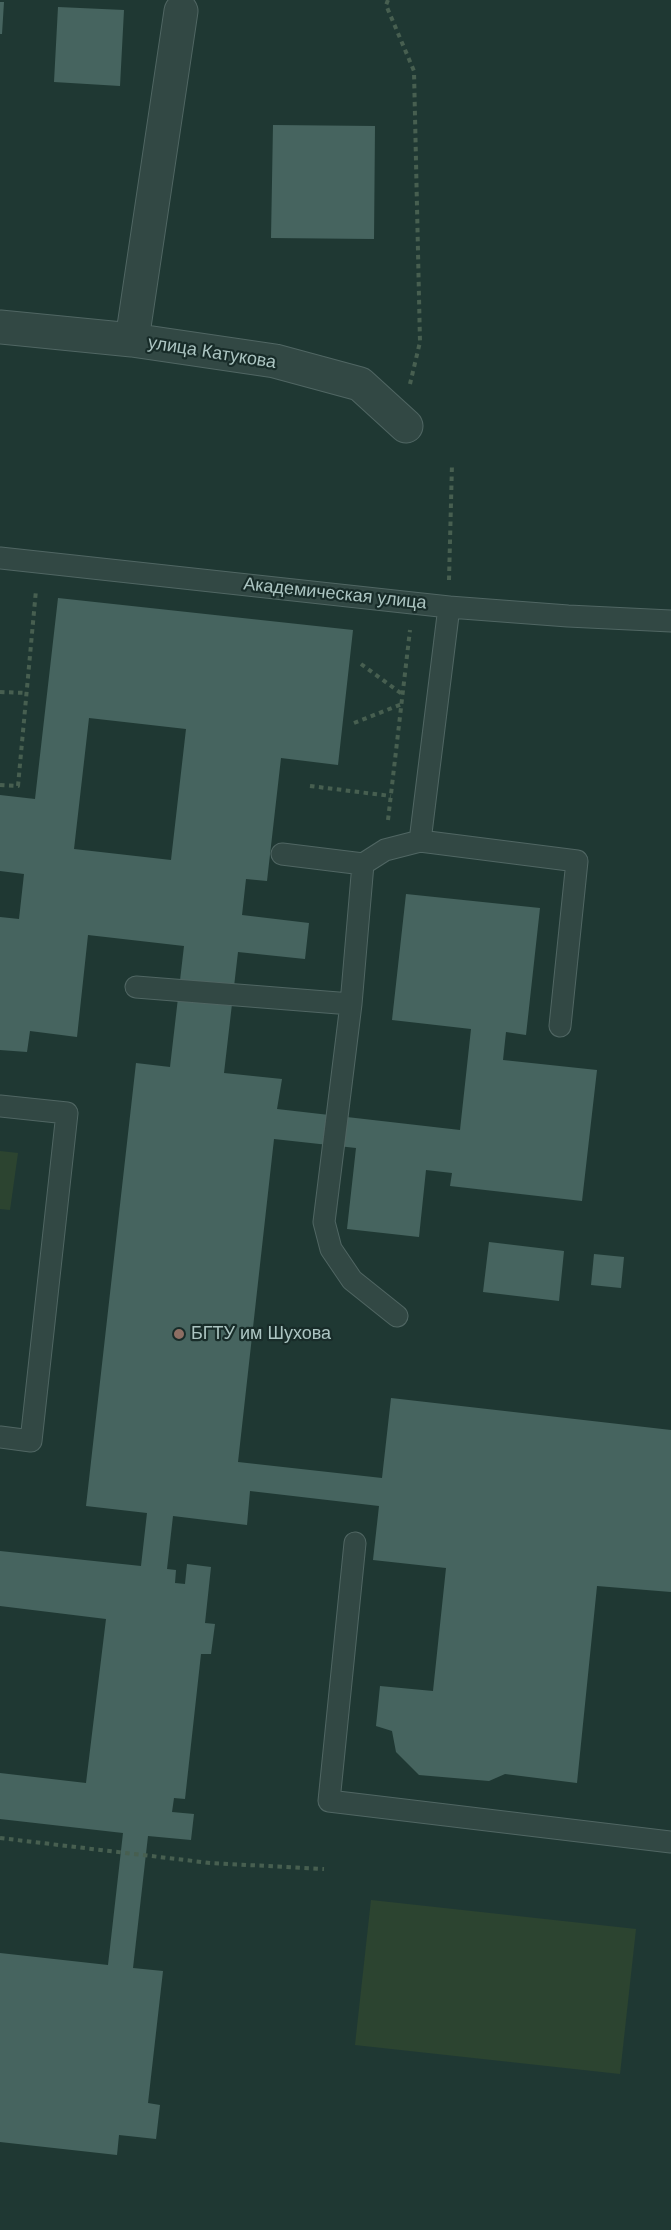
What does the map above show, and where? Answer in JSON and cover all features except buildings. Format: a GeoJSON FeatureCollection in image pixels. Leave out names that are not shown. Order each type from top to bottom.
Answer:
{"type":"FeatureCollection","features":[{"type":"Feature","properties":{"kind":"street"},"geometry":{"type":"LineString","coordinates":[[132,340],[181,11]]}},
{"type":"Feature","properties":{"kind":"street","name":"улица Катукова"},"geometry":{"type":"LineString","coordinates":[[0,327],[132,340],[274,361],[360,384],[406,426]]}},
{"type":"Feature","properties":{"kind":"lane","name":"Академическая улица"},"geometry":{"type":"LineString","coordinates":[[0,558],[449,607],[671,621]]}},
{"type":"Feature","properties":{"kind":"lane"},"geometry":{"type":"LineString","coordinates":[[420,841],[449,607]]}},
{"type":"Feature","properties":{"kind":"lane"},"geometry":{"type":"LineString","coordinates":[[282,854],[363,864],[385,850],[420,841],[577,861],[560,1026]]}},
{"type":"Feature","properties":{"kind":"lane"},"geometry":{"type":"LineString","coordinates":[[363,864],[351,1004],[324,1222],[331,1249],[352,1280],[397,1316]]}},
{"type":"Feature","properties":{"kind":"lane"},"geometry":{"type":"LineString","coordinates":[[136,987],[351,1004]]}},
{"type":"Feature","properties":{"kind":"lane"},"geometry":{"type":"LineString","coordinates":[[0,1106],[67,1113],[31,1440],[0,1437]]}},
{"type":"Feature","properties":{"kind":"lane"},"geometry":{"type":"LineString","coordinates":[[355,1543],[329,1801],[671,1842]]}},
{"type":"Feature","properties":{"kind":"path"},"geometry":{"type":"LineString","coordinates":[[388,0],[386,5],[414,70],[420,342],[411,371],[409,388]]}},
{"type":"Feature","properties":{"kind":"path"},"geometry":{"type":"LineString","coordinates":[[449,607],[452,464]]}},
{"type":"Feature","properties":{"kind":"path"},"geometry":{"type":"LineString","coordinates":[[0,785],[18,786],[37,579]]}},
{"type":"Feature","properties":{"kind":"path"},"geometry":{"type":"LineString","coordinates":[[362,664],[403,694]]}},
{"type":"Feature","properties":{"kind":"path"},"geometry":{"type":"LineString","coordinates":[[0,692],[27,693]]}},
{"type":"Feature","properties":{"kind":"path"},"geometry":{"type":"LineString","coordinates":[[354,723],[402,704]]}},
{"type":"Feature","properties":{"kind":"path"},"geometry":{"type":"LineString","coordinates":[[310,786],[425,800]]}},
{"type":"Feature","properties":{"kind":"path"},"geometry":{"type":"LineString","coordinates":[[0,1838],[210,1863],[324,1869]]}},
{"type":"Feature","properties":{"kind":"green space"},"geometry":{"type":"Polygon","coordinates":[[[0,1151],[18,1153],[10,1210],[0,1209],[0,1151]]]}},
{"type":"Feature","properties":{"kind":"green space"},"geometry":{"type":"Polygon","coordinates":[[[371,1900],[636,1929],[620,2074],[355,2045],[371,1900]]]}},
{"type":"Feature","properties":{"kind":"place","name":"БГТУ им Шухова"},"geometry":{"type":"Point","coordinates":[179,1334]}}]}
